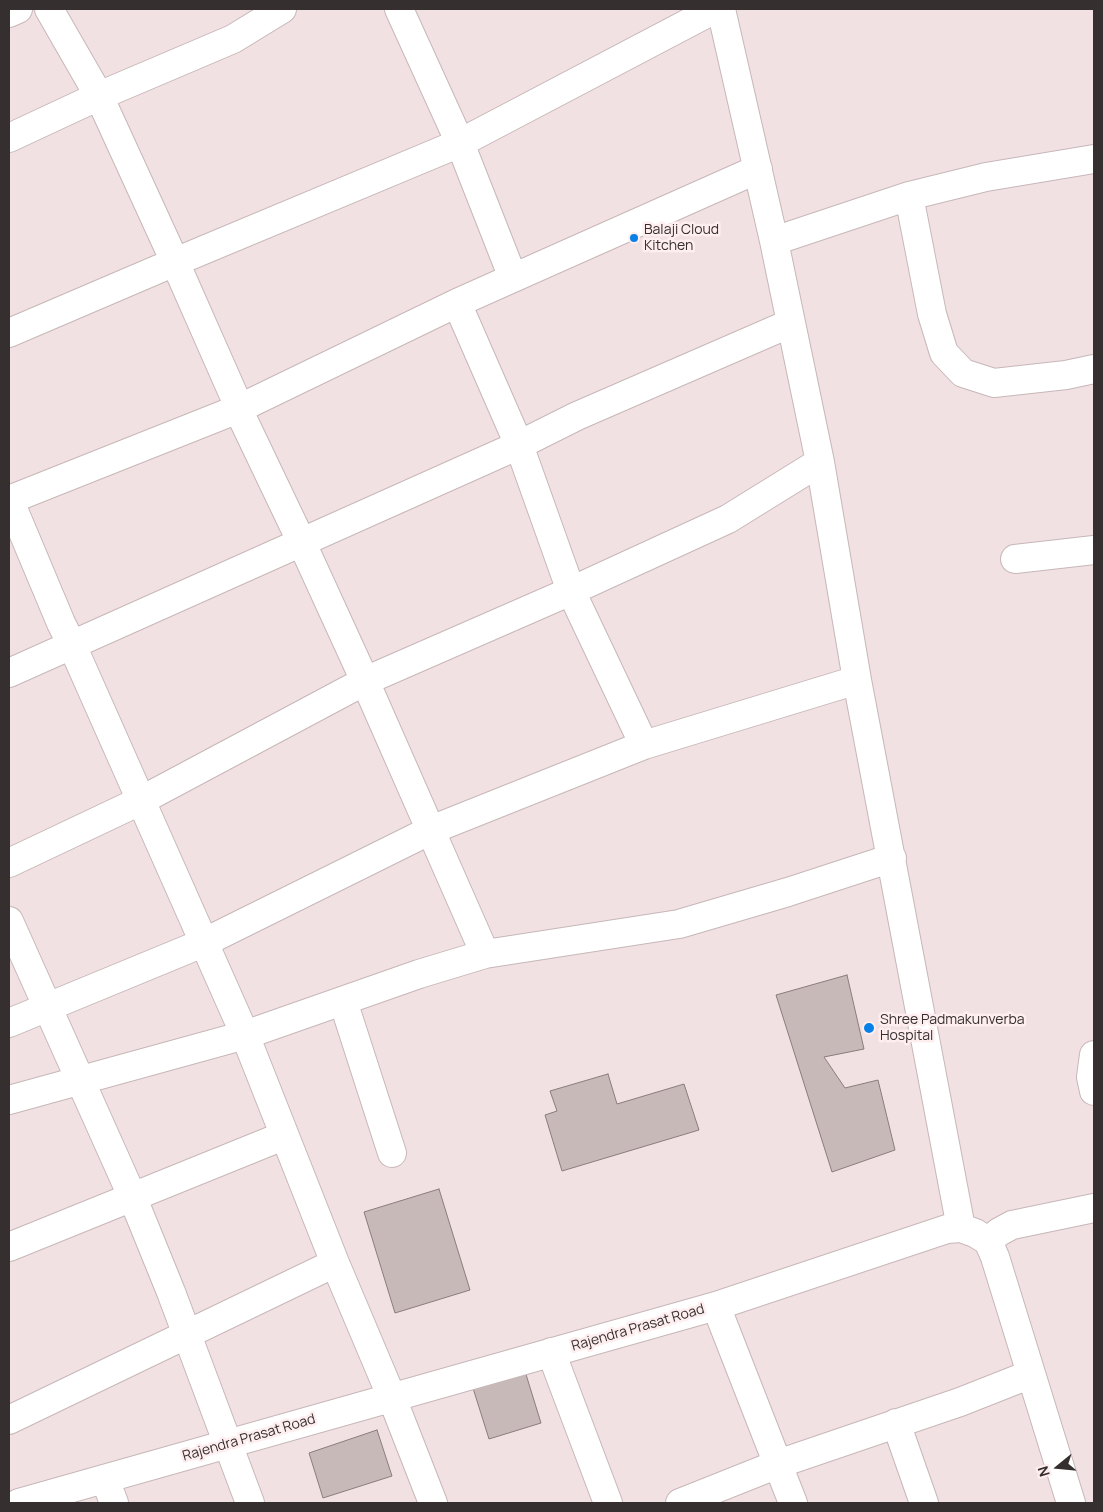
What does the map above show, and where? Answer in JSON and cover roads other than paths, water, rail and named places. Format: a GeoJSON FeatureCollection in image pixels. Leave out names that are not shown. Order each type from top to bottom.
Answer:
{"type":"FeatureCollection","features":[{"type":"Feature","properties":{"kind":"street"},"geometry":{"type":"LineString","coordinates":[[9,13],[18,9]]}},
{"type":"Feature","properties":{"kind":"street"},"geometry":{"type":"LineString","coordinates":[[49,9],[99,96],[175,262],[235,398],[238,409],[365,681],[485,954]]}},
{"type":"Feature","properties":{"kind":"street"},"geometry":{"type":"LineString","coordinates":[[9,138],[99,96],[233,38],[282,9]]}},
{"type":"Feature","properties":{"kind":"street"},"geometry":{"type":"LineString","coordinates":[[399,9],[460,144],[513,278]]}},
{"type":"Feature","properties":{"kind":"street"},"geometry":{"type":"LineString","coordinates":[[9,333],[460,144],[715,9]]}},
{"type":"Feature","properties":{"kind":"street"},"geometry":{"type":"LineString","coordinates":[[721,9],[774,241],[820,462],[857,680],[961,1228],[975,1233],[988,1242],[995,1257],[1070,1503]]}},
{"type":"Feature","properties":{"kind":"street"},"geometry":{"type":"LineString","coordinates":[[774,241],[909,196],[986,177],[1094,160]]}},
{"type":"Feature","properties":{"kind":"street"},"geometry":{"type":"LineString","coordinates":[[433,1503],[245,1035],[203,944],[9,500],[238,409],[457,303],[758,169]]}},
{"type":"Feature","properties":{"kind":"street"},"geometry":{"type":"LineString","coordinates":[[909,196],[932,314],[944,353],[963,373],[994,383],[1066,375],[1094,369]]}},
{"type":"Feature","properties":{"kind":"street"},"geometry":{"type":"LineString","coordinates":[[457,303],[519,445],[571,591],[644,745]]}},
{"type":"Feature","properties":{"kind":"street"},"geometry":{"type":"LineString","coordinates":[[9,673],[519,445],[577,416],[791,323]]}},
{"type":"Feature","properties":{"kind":"street"},"geometry":{"type":"LineString","coordinates":[[9,863],[140,800],[365,681],[571,591],[728,519],[820,462]]}},
{"type":"Feature","properties":{"kind":"street"},"geometry":{"type":"LineString","coordinates":[[1015,559],[1094,550]]}},
{"type":"Feature","properties":{"kind":"street"},"geometry":{"type":"LineString","coordinates":[[9,1023],[46,1006],[203,944],[431,830],[644,745],[857,680]]}},
{"type":"Feature","properties":{"kind":"street"},"geometry":{"type":"LineString","coordinates":[[9,1100],[245,1035],[419,974],[485,954],[679,924],[788,892],[892,858]]}},
{"type":"Feature","properties":{"kind":"street"},"geometry":{"type":"LineString","coordinates":[[9,921],[132,1196],[188,1335],[250,1503]]}},
{"type":"Feature","properties":{"kind":"street"},"geometry":{"type":"LineString","coordinates":[[343,1001],[392,1153]]}},
{"type":"Feature","properties":{"kind":"street"},"geometry":{"type":"LineString","coordinates":[[1094,1055],[1091,1077],[1094,1092]]}},
{"type":"Feature","properties":{"kind":"street"},"geometry":{"type":"LineString","coordinates":[[9,1247],[284,1136]]}},
{"type":"Feature","properties":{"kind":"street"},"geometry":{"type":"LineString","coordinates":[[988,1242],[999,1232],[1012,1225],[1094,1208]]}},
{"type":"Feature","properties":{"kind":"street","name":"Rajendra Prasat Road"},"geometry":{"type":"LineString","coordinates":[[19,1503],[110,1491],[227,1444],[716,1306],[947,1229],[961,1228]]}},
{"type":"Feature","properties":{"kind":"street"},"geometry":{"type":"LineString","coordinates":[[9,1420],[335,1263]]}},
{"type":"Feature","properties":{"kind":"street"},"geometry":{"type":"LineString","coordinates":[[716,1306],[792,1503]]}},
{"type":"Feature","properties":{"kind":"street"},"geometry":{"type":"LineString","coordinates":[[551,1352],[608,1503]]}},
{"type":"Feature","properties":{"kind":"street"},"geometry":{"type":"LineString","coordinates":[[680,1503],[778,1464],[960,1402],[1031,1374]]}},
{"type":"Feature","properties":{"kind":"street"},"geometry":{"type":"LineString","coordinates":[[896,1423],[924,1503]]}},
{"type":"Feature","properties":{"kind":"place","name":"Balaji Cloud Kitchen"},"geometry":{"type":"Point","coordinates":[634,238]}},
{"type":"Feature","properties":{"kind":"place","name":"Shree Padmakunverba Hospital"},"geometry":{"type":"Point","coordinates":[869,1028]}}]}
